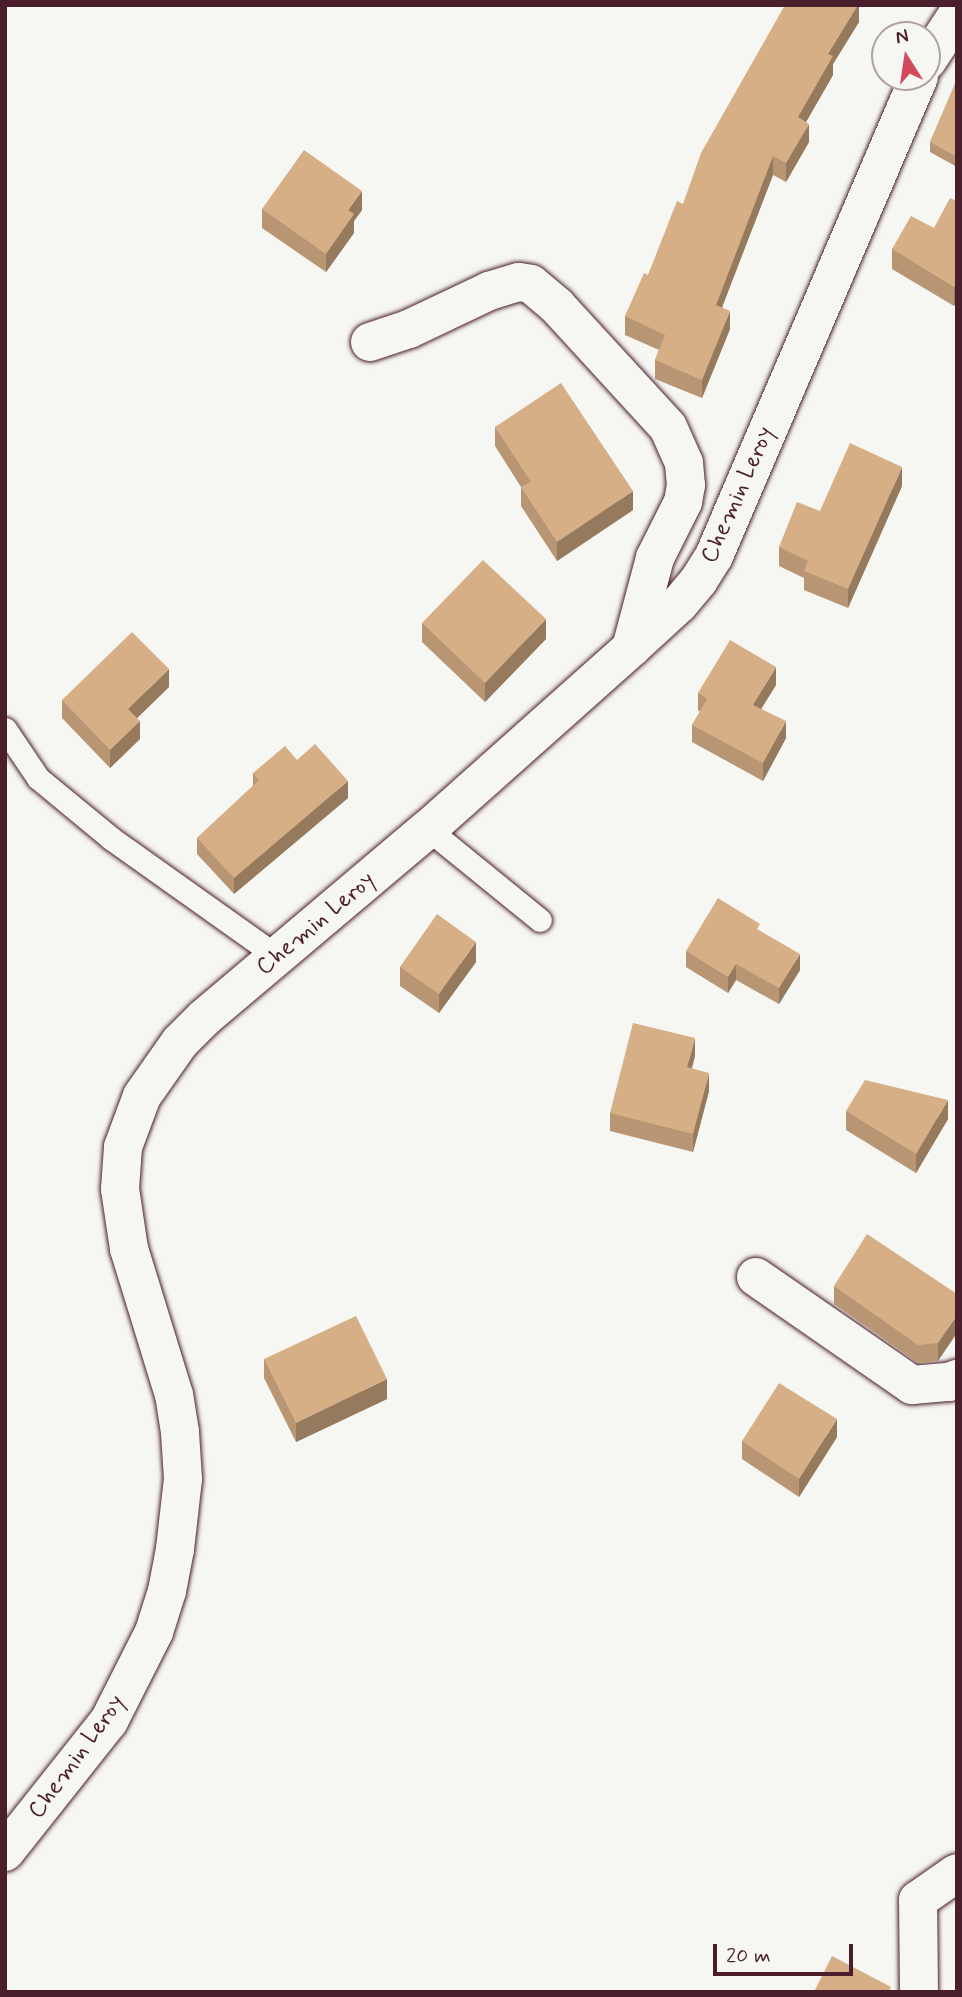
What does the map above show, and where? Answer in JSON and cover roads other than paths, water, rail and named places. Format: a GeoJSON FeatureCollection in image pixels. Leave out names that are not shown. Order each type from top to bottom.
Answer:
{"type":"FeatureCollection","features":[{"type":"Feature","properties":{"kind":"street"},"geometry":{"type":"LineString","coordinates":[[941,40],[957,15]]}},
{"type":"Feature","properties":{"kind":"street","name":"Chemin Leroy"},"geometry":{"type":"LineString","coordinates":[[5,1852],[109,1721],[154,1632],[167,1591],[175,1549],[183,1479],[180,1432],[174,1395],[129,1249],[120,1189],[123,1147],[142,1096],[180,1042],[204,1018],[428,829],[679,604],[714,556],[913,91]]}},
{"type":"Feature","properties":{"kind":"street"},"geometry":{"type":"LineString","coordinates":[[370,342],[409,330],[489,291],[519,282],[531,284],[566,316],[668,427],[684,463],[686,485],[683,502],[655,558],[631,648]]}},
{"type":"Feature","properties":{"kind":"street"},"geometry":{"type":"LineString","coordinates":[[756,1277],[912,1385],[957,1379]]}},
{"type":"Feature","properties":{"kind":"street"},"geometry":{"type":"LineString","coordinates":[[919,1992],[918,1900],[957,1873]]}},
{"type":"Feature","properties":{"kind":"lane"},"geometry":{"type":"LineString","coordinates":[[5,729],[38,778],[112,839],[278,957]]}},
{"type":"Feature","properties":{"kind":"lane"},"geometry":{"type":"LineString","coordinates":[[428,829],[540,920]]}}]}
